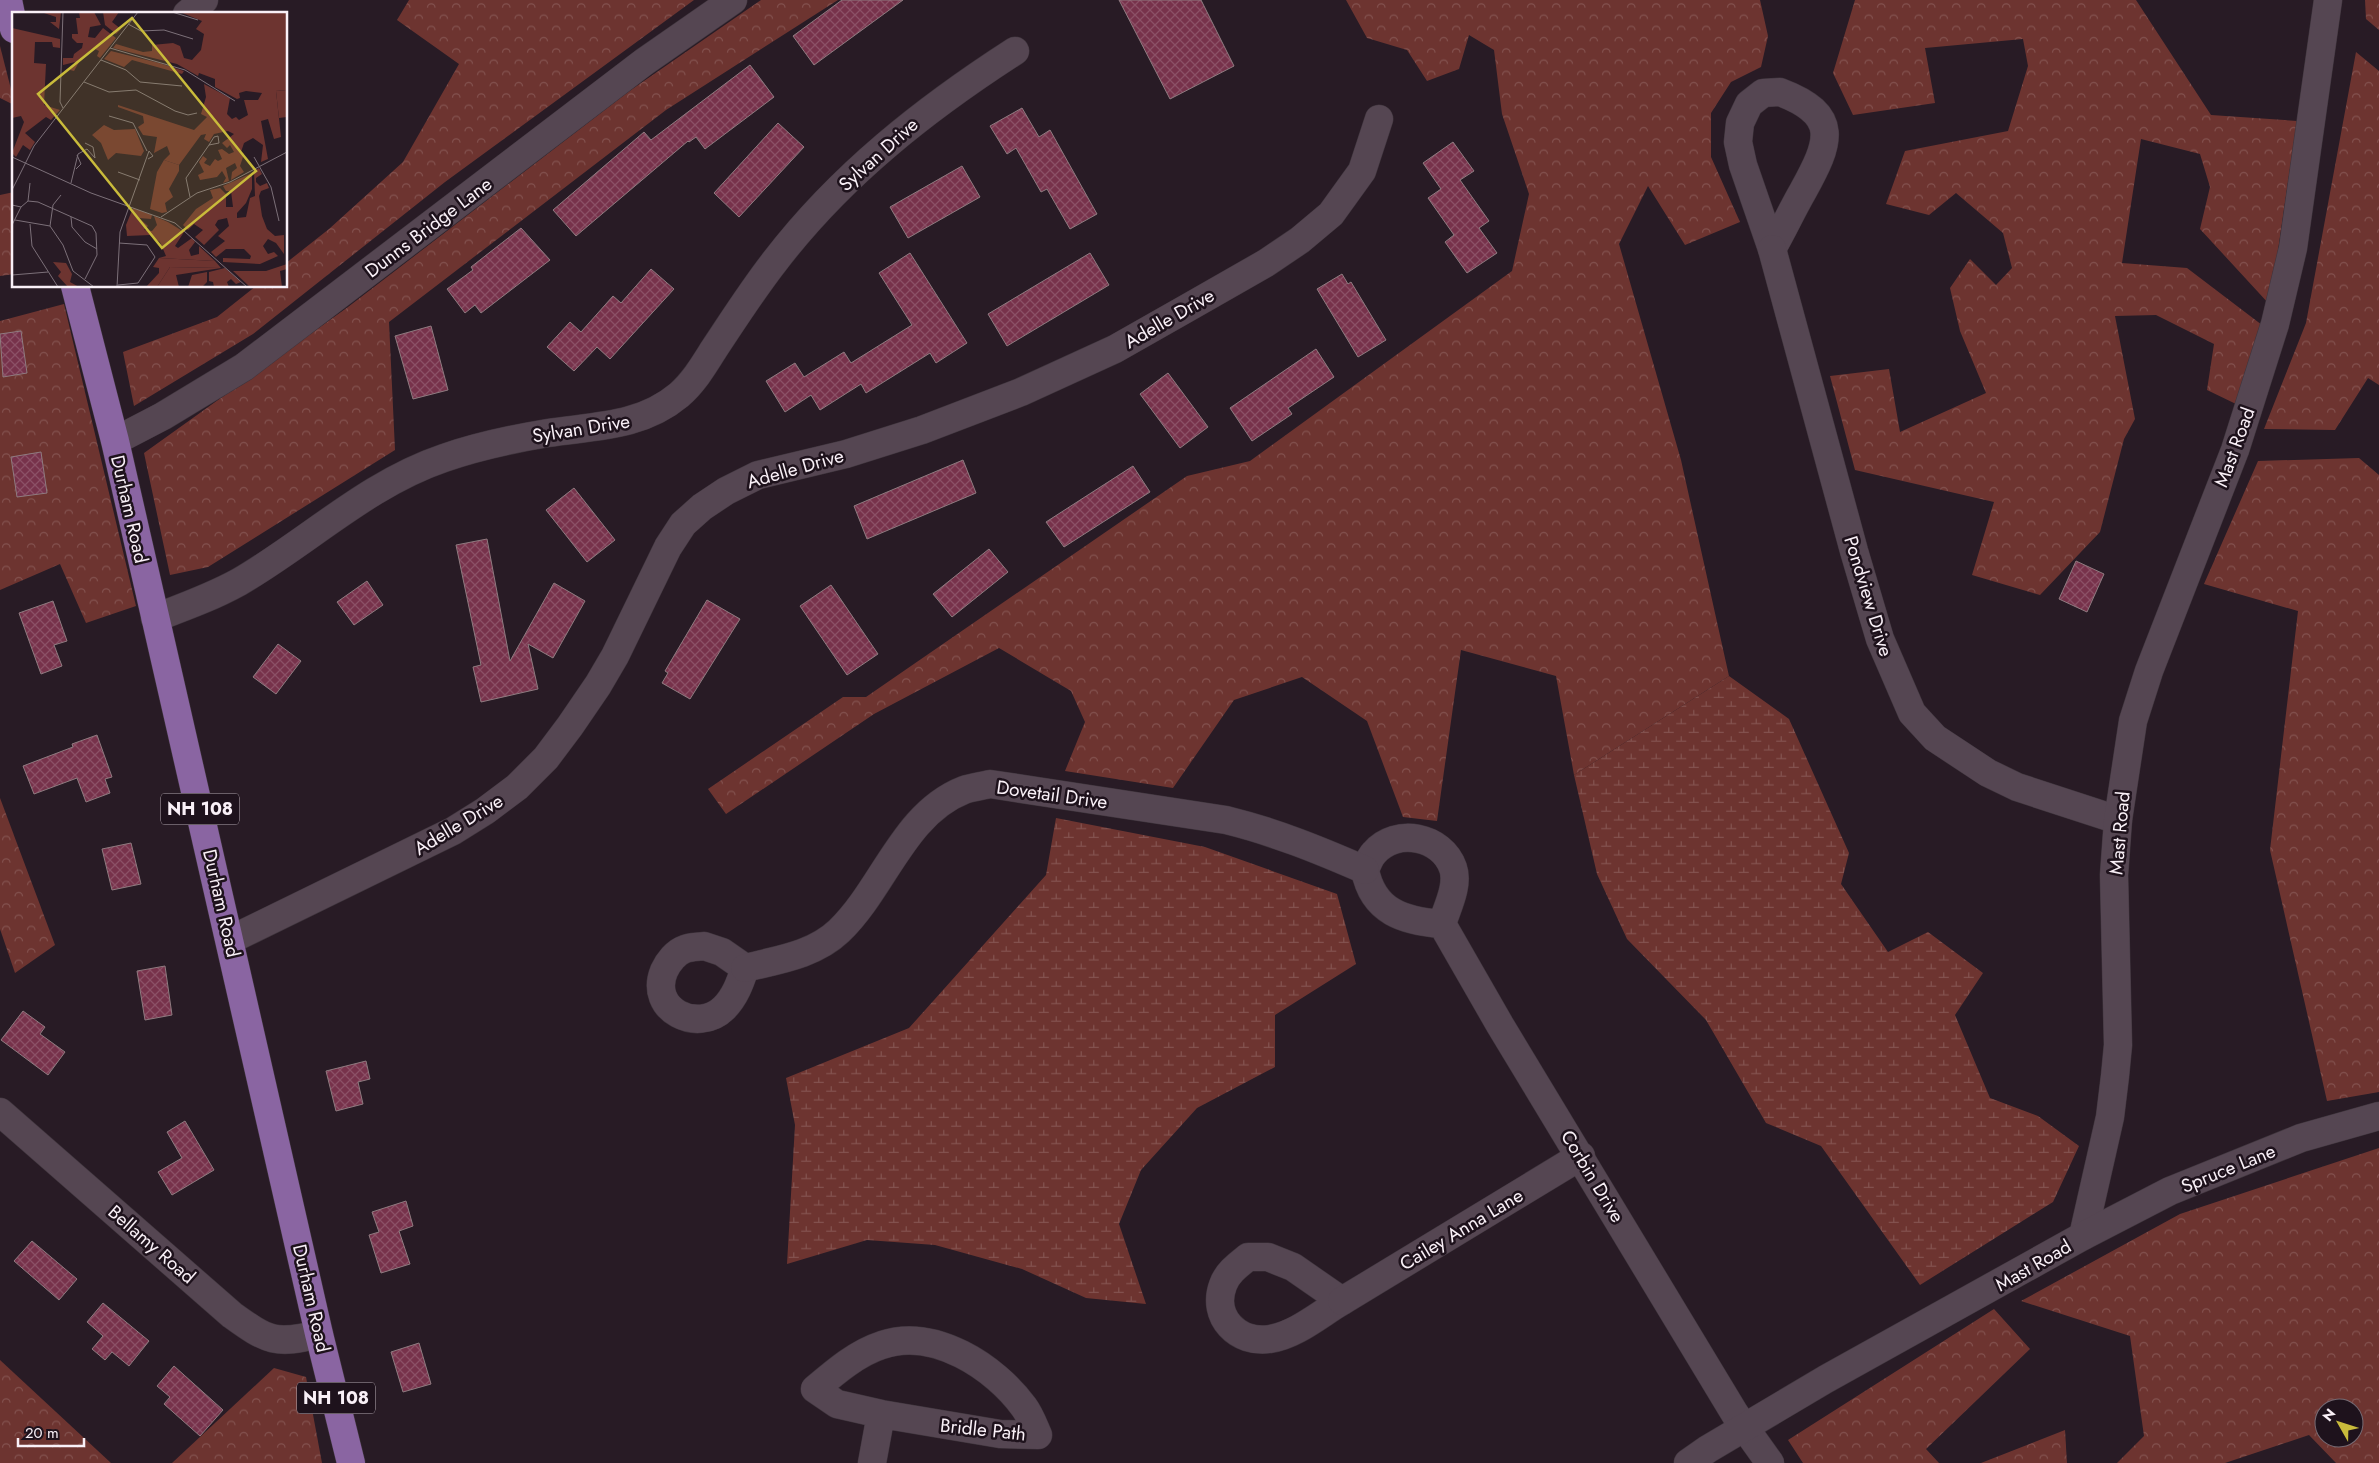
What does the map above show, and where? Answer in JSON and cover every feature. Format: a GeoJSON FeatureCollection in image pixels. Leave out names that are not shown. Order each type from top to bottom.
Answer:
{"type":"FeatureCollection","features":[{"type":"Feature","properties":{"kind":"main road"},"geometry":{"type":"LineString","coordinates":[[8,0],[12,19]]}},
{"type":"Feature","properties":{"kind":"main road","name":"Durham Road"},"geometry":{"type":"LineString","coordinates":[[77,288],[115,441],[319,1334],[351,1463]]}},
{"type":"Feature","properties":{"kind":"street"},"geometry":{"type":"LineString","coordinates":[[189,12],[204,0]]}},
{"type":"Feature","properties":{"kind":"street","name":"Dunns Bridge Lane"},"geometry":{"type":"LineString","coordinates":[[115,441],[163,416],[244,367],[644,62],[734,0]]}},
{"type":"Feature","properties":{"kind":"street","name":"Mast Road"},"geometry":{"type":"LineString","coordinates":[[1688,1463],[1826,1379],[2083,1236],[2110,1117],[2117,1053],[2114,893],[2118,820],[2134,721],[2149,671],[2232,458],[2275,324],[2293,248],[2328,0]]}},
{"type":"Feature","properties":{"kind":"street","name":"Sylvan Drive"},"geometry":{"type":"LineString","coordinates":[[155,618],[212,596],[240,581],[363,498],[403,475],[441,459],[484,445],[550,433],[620,424],[640,419],[658,409],[678,395],[695,377],[776,260],[814,215],[852,176],[906,128],[939,102],[1015,51]]}},
{"type":"Feature","properties":{"kind":"street","name":"Pondview Drive"},"geometry":{"type":"LineString","coordinates":[[1772,249],[1819,161],[1826,139],[1823,124],[1811,107],[1780,92],[1763,93],[1749,104],[1740,123],[1738,142],[1743,165],[1772,249],[1854,551],[1880,639],[1912,713],[1935,738],[1988,773],[2017,787],[2118,820]]}},
{"type":"Feature","properties":{"kind":"street","name":"Adelle Drive"},"geometry":{"type":"LineString","coordinates":[[230,940],[453,832],[485,812],[517,787],[546,758],[598,685],[668,547],[683,524],[702,507],[726,491],[758,475],[828,459],[913,433],[1021,392],[1115,349],[1266,263],[1300,240],[1331,214],[1362,171],[1379,119]]}},
{"type":"Feature","properties":{"kind":"street","name":"Dovetail Drive"},"geometry":{"type":"LineString","coordinates":[[745,968],[800,955],[820,945],[839,932],[918,824],[940,804],[964,790],[990,784],[1226,820],[1262,829],[1300,842],[1364,870]]}},
{"type":"Feature","properties":{"kind":"street"},"geometry":{"type":"LineString","coordinates":[[1412,837],[1429,840],[1444,854],[1454,869],[1453,890],[1442,924],[1414,922],[1390,911],[1377,900],[1368,887],[1364,870],[1374,852],[1391,841],[1412,837]]}},
{"type":"Feature","properties":{"kind":"street","name":"Corbin Drive"},"geometry":{"type":"LineString","coordinates":[[1442,924],[1744,1428],[1770,1463]]}},
{"type":"Feature","properties":{"kind":"street","name":"Bellamy Road"},"geometry":{"type":"LineString","coordinates":[[0,1112],[255,1332],[274,1339],[291,1341],[319,1334]]}},
{"type":"Feature","properties":{"kind":"street","name":"Spruce Lane"},"geometry":{"type":"LineString","coordinates":[[2083,1236],[2170,1191],[2245,1160],[2302,1138],[2379,1116]]}},
{"type":"Feature","properties":{"kind":"street","name":"Cailey Anna Lane"},"geometry":{"type":"LineString","coordinates":[[1342,1301],[1581,1156]]}},
{"type":"Feature","properties":{"kind":"street","name":"Bridle Path"},"geometry":{"type":"LineString","coordinates":[[909,1342],[935,1344],[960,1352],[984,1367],[1025,1408],[1038,1435],[1000,1434],[881,1414],[837,1404],[815,1389],[832,1374],[853,1360],[883,1344],[909,1342]]}},
{"type":"Feature","properties":{"kind":"street"},"geometry":{"type":"LineString","coordinates":[[872,1463],[881,1414]]}},
{"type":"Feature","properties":{"kind":"green space"},"geometry":{"type":"Polygon","coordinates":[[[409,0],[694,0],[445,182],[253,334],[134,406],[123,352],[217,317],[253,288],[288,288],[288,261],[329,229],[403,162],[459,64],[397,20],[409,0]]]}},
{"type":"Feature","properties":{"kind":"green space"},"geometry":{"type":"Polygon","coordinates":[[[761,0],[838,0],[666,110],[389,322],[395,450],[208,567],[170,575],[144,453],[348,307],[628,92],[761,0]]]}},
{"type":"Feature","properties":{"kind":"green space"},"geometry":{"type":"Polygon","coordinates":[[[1346,0],[1760,0],[1768,36],[1761,67],[1731,82],[1711,113],[1711,157],[1740,222],[1685,245],[1648,186],[1619,244],[1681,460],[1729,676],[1574,775],[1556,676],[1461,650],[1437,821],[1403,817],[1367,721],[1302,677],[1234,700],[1173,788],[1065,771],[1085,722],[1071,691],[999,648],[874,714],[726,814],[708,789],[843,697],[866,697],[1187,476],[1250,461],[1512,271],[1529,194],[1502,114],[1494,50],[1469,35],[1459,69],[1427,81],[1407,50],[1367,38],[1346,0]]]}},
{"type":"Feature","properties":{"kind":"green space"},"geometry":{"type":"Polygon","coordinates":[[[1855,0],[2136,0],[2211,115],[2297,121],[2270,305],[2200,229],[2210,187],[2200,154],[2141,139],[2122,263],[2187,268],[2262,325],[2236,404],[2207,390],[2214,344],[2156,315],[2115,316],[2135,419],[2124,439],[2100,532],[2040,595],[1972,575],[1994,502],[1855,470],[1830,376],[1889,369],[1900,432],[1986,393],[1960,331],[1950,288],[1970,259],[1996,285],[2012,268],[2003,233],[1956,193],[1929,215],[1886,204],[1905,151],[2008,131],[2028,66],[2023,39],[1925,48],[1935,103],[1853,115],[1833,73],[1855,0]]]}},
{"type":"Feature","properties":{"kind":"green space"},"geometry":{"type":"Polygon","coordinates":[[[2365,0],[2379,0],[2379,30],[2366,19],[2365,0]]]}},
{"type":"Feature","properties":{"kind":"green space"},"geometry":{"type":"Polygon","coordinates":[[[0,46],[12,93],[12,104],[0,98],[0,46]]]}},
{"type":"Feature","properties":{"kind":"green space"},"geometry":{"type":"Polygon","coordinates":[[[2356,52],[2379,71],[2379,385],[2368,378],[2335,430],[2264,429],[2306,323],[2356,52]]]}},
{"type":"Feature","properties":{"kind":"green space"},"geometry":{"type":"Polygon","coordinates":[[[12,192],[12,274],[0,276],[0,195],[12,192]]]}},
{"type":"Feature","properties":{"kind":"green space"},"geometry":{"type":"Polygon","coordinates":[[[64,304],[136,606],[86,623],[60,564],[0,590],[0,321],[64,304]]]}},
{"type":"Feature","properties":{"kind":"green space"},"geometry":{"type":"Polygon","coordinates":[[[2359,458],[2379,475],[2379,1092],[2327,1101],[2270,850],[2298,611],[2204,584],[2258,461],[2359,458]]]}},
{"type":"Feature","properties":{"kind":"green space"},"geometry":{"type":"Polygon","coordinates":[[[1729,676],[1789,719],[1849,853],[1841,884],[1888,952],[1928,932],[1983,973],[1955,1015],[1990,1098],[2038,1116],[2079,1146],[2053,1202],[1920,1285],[1821,1146],[1766,1123],[1706,1020],[1627,939],[1597,874],[1574,775],[1729,676]]]}},
{"type":"Feature","properties":{"kind":"green space"},"geometry":{"type":"Polygon","coordinates":[[[0,798],[55,945],[15,973],[0,929],[0,798]]]}},
{"type":"Feature","properties":{"kind":"green space"},"geometry":{"type":"Polygon","coordinates":[[[1056,818],[1205,847],[1337,894],[1356,964],[1275,1015],[1275,1067],[1197,1108],[1141,1170],[1119,1224],[1146,1304],[1086,1298],[1022,1269],[935,1245],[867,1240],[787,1264],[795,1125],[786,1078],[909,1028],[1046,875],[1056,818]]]}},
{"type":"Feature","properties":{"kind":"green space"},"geometry":{"type":"Polygon","coordinates":[[[2379,1148],[2379,1463],[2336,1463],[2322,1448],[2364,1448],[2364,1398],[2314,1398],[2314,1440],[2309,1435],[2225,1463],[2117,1463],[2144,1436],[2130,1336],[2021,1301],[2180,1214],[2379,1148]]]}},
{"type":"Feature","properties":{"kind":"green space"},"geometry":{"type":"Polygon","coordinates":[[[1994,1309],[2030,1349],[1926,1449],[1939,1463],[1803,1463],[1788,1440],[1994,1309]]]}},
{"type":"Feature","properties":{"kind":"green space"},"geometry":{"type":"Polygon","coordinates":[[[0,1360],[111,1463],[0,1463],[0,1360]]]}},
{"type":"Feature","properties":{"kind":"green space"},"geometry":{"type":"Polygon","coordinates":[[[274,1368],[306,1377],[322,1463],[172,1463],[274,1368]]]}},
{"type":"Feature","properties":{"kind":"green space"},"geometry":{"type":"Polygon","coordinates":[[[2065,1430],[2067,1463],[1981,1463],[2065,1430]]]}},
{"type":"Feature","properties":{"kind":"building"},"geometry":{"type":"Polygon","coordinates":[[[842,0],[903,0],[814,65],[793,36],[842,0]]]}},
{"type":"Feature","properties":{"kind":"building"},"geometry":{"type":"Polygon","coordinates":[[[1119,0],[1201,0],[1234,66],[1170,99],[1119,0]]]}},
{"type":"Feature","properties":{"kind":"building"},"geometry":{"type":"Polygon","coordinates":[[[750,65],[774,97],[705,149],[696,137],[688,141],[576,236],[553,210],[644,132],[651,140],[750,65]]]}},
{"type":"Feature","properties":{"kind":"building"},"geometry":{"type":"Polygon","coordinates":[[[1022,108],[1039,137],[1050,130],[1097,214],[1070,229],[1047,189],[1041,192],[1016,148],[1007,154],[990,126],[1022,108]]]}},
{"type":"Feature","properties":{"kind":"building"},"geometry":{"type":"Polygon","coordinates":[[[778,123],[804,147],[739,217],[714,193],[778,123]]]}},
{"type":"Feature","properties":{"kind":"building"},"geometry":{"type":"Polygon","coordinates":[[[1453,142],[1474,171],[1460,180],[1489,221],[1479,228],[1497,253],[1467,273],[1445,242],[1454,235],[1428,198],[1441,189],[1423,163],[1453,142]]]}},
{"type":"Feature","properties":{"kind":"building"},"geometry":{"type":"Polygon","coordinates":[[[962,166],[980,197],[908,238],[890,207],[962,166]]]}},
{"type":"Feature","properties":{"kind":"building"},"geometry":{"type":"Polygon","coordinates":[[[521,228],[550,260],[481,313],[475,305],[465,313],[447,289],[473,270],[471,267],[521,228]]]}},
{"type":"Feature","properties":{"kind":"building"},"geometry":{"type":"Polygon","coordinates":[[[910,253],[967,343],[936,363],[930,353],[866,393],[861,384],[820,410],[811,395],[785,412],[766,381],[795,363],[804,377],[844,352],[851,363],[912,325],[879,273],[910,253]]]}},
{"type":"Feature","properties":{"kind":"building"},"geometry":{"type":"Polygon","coordinates":[[[1090,253],[1109,285],[1007,346],[988,314],[1090,253]]]}},
{"type":"Feature","properties":{"kind":"building"},"geometry":{"type":"Polygon","coordinates":[[[651,269],[674,289],[610,359],[597,347],[574,371],[547,347],[570,322],[581,332],[613,296],[621,303],[651,269]]]}},
{"type":"Feature","properties":{"kind":"building"},"geometry":{"type":"Polygon","coordinates":[[[1342,274],[1348,284],[1351,282],[1386,340],[1358,357],[1317,289],[1342,274]]]}},
{"type":"Feature","properties":{"kind":"building"},"geometry":{"type":"Polygon","coordinates":[[[431,326],[448,390],[413,399],[395,336],[431,326]]]}},
{"type":"Feature","properties":{"kind":"building"},"geometry":{"type":"Polygon","coordinates":[[[21,331],[27,373],[3,377],[0,334],[21,331]]]}},
{"type":"Feature","properties":{"kind":"building"},"geometry":{"type":"Polygon","coordinates":[[[1316,349],[1334,377],[1288,408],[1292,414],[1252,441],[1230,408],[1316,349]]]}},
{"type":"Feature","properties":{"kind":"building"},"geometry":{"type":"Polygon","coordinates":[[[1168,373],[1208,427],[1180,448],[1140,394],[1168,373]]]}},
{"type":"Feature","properties":{"kind":"building"},"geometry":{"type":"Polygon","coordinates":[[[41,452],[47,493],[17,497],[11,457],[41,452]]]}},
{"type":"Feature","properties":{"kind":"building"},"geometry":{"type":"Polygon","coordinates":[[[963,460],[976,493],[867,539],[854,506],[963,460]]]}},
{"type":"Feature","properties":{"kind":"building"},"geometry":{"type":"Polygon","coordinates":[[[1133,466],[1150,492],[1064,547],[1046,522],[1133,466]]]}},
{"type":"Feature","properties":{"kind":"building"},"geometry":{"type":"Polygon","coordinates":[[[574,488],[615,540],[587,562],[546,510],[574,488]]]}},
{"type":"Feature","properties":{"kind":"building"},"geometry":{"type":"Polygon","coordinates":[[[487,539],[510,661],[554,583],[585,601],[553,658],[528,644],[538,689],[481,702],[473,667],[481,665],[456,545],[487,539]]]}},
{"type":"Feature","properties":{"kind":"building"},"geometry":{"type":"Polygon","coordinates":[[[989,549],[1008,572],[952,617],[933,594],[989,549]]]}},
{"type":"Feature","properties":{"kind":"building"},"geometry":{"type":"Polygon","coordinates":[[[2076,561],[2104,574],[2087,612],[2059,599],[2076,561]]]}},
{"type":"Feature","properties":{"kind":"building"},"geometry":{"type":"Polygon","coordinates":[[[367,581],[383,605],[354,625],[337,602],[367,581]]]}},
{"type":"Feature","properties":{"kind":"building"},"geometry":{"type":"Polygon","coordinates":[[[831,585],[878,654],[847,675],[800,606],[831,585]]]}},
{"type":"Feature","properties":{"kind":"building"},"geometry":{"type":"Polygon","coordinates":[[[707,600],[740,619],[690,699],[662,683],[668,673],[665,671],[707,600]]]}},
{"type":"Feature","properties":{"kind":"building"},"geometry":{"type":"Polygon","coordinates":[[[53,601],[67,641],[54,645],[62,666],[41,674],[19,613],[53,601]]]}},
{"type":"Feature","properties":{"kind":"building"},"geometry":{"type":"Polygon","coordinates":[[[278,644],[301,661],[276,694],[253,677],[278,644]]]}},
{"type":"Feature","properties":{"kind":"building"},"geometry":{"type":"Polygon","coordinates":[[[97,735],[112,777],[105,779],[110,793],[86,802],[77,778],[34,794],[23,766],[73,747],[72,744],[97,735]]]}},
{"type":"Feature","properties":{"kind":"building"},"geometry":{"type":"Polygon","coordinates":[[[131,843],[141,884],[112,890],[102,849],[131,843]]]}},
{"type":"Feature","properties":{"kind":"building"},"geometry":{"type":"Polygon","coordinates":[[[165,966],[172,1015],[145,1020],[137,971],[165,966]]]}},
{"type":"Feature","properties":{"kind":"building"},"geometry":{"type":"Polygon","coordinates":[[[23,1011],[45,1027],[40,1034],[65,1052],[48,1075],[1,1040],[23,1011]]]}},
{"type":"Feature","properties":{"kind":"building"},"geometry":{"type":"Polygon","coordinates":[[[366,1061],[370,1079],[358,1082],[363,1104],[336,1111],[326,1071],[366,1061]]]}},
{"type":"Feature","properties":{"kind":"building"},"geometry":{"type":"Polygon","coordinates":[[[185,1121],[214,1170],[172,1195],[158,1172],[182,1158],[167,1132],[185,1121]]]}},
{"type":"Feature","properties":{"kind":"building"},"geometry":{"type":"Polygon","coordinates":[[[406,1201],[413,1226],[399,1231],[410,1264],[381,1273],[369,1235],[379,1232],[372,1212],[406,1201]]]}},
{"type":"Feature","properties":{"kind":"building"},"geometry":{"type":"Polygon","coordinates":[[[32,1241],[77,1279],[59,1300],[14,1261],[32,1241]]]}},
{"type":"Feature","properties":{"kind":"building"},"geometry":{"type":"Polygon","coordinates":[[[103,1303],[149,1341],[129,1366],[112,1352],[105,1360],[92,1349],[103,1336],[87,1322],[103,1303]]]}},
{"type":"Feature","properties":{"kind":"building"},"geometry":{"type":"Polygon","coordinates":[[[419,1343],[431,1384],[403,1392],[391,1352],[419,1343]]]}},
{"type":"Feature","properties":{"kind":"building"},"geometry":{"type":"Polygon","coordinates":[[[174,1366],[223,1410],[200,1436],[164,1404],[170,1397],[157,1386],[174,1366]]]}}]}
